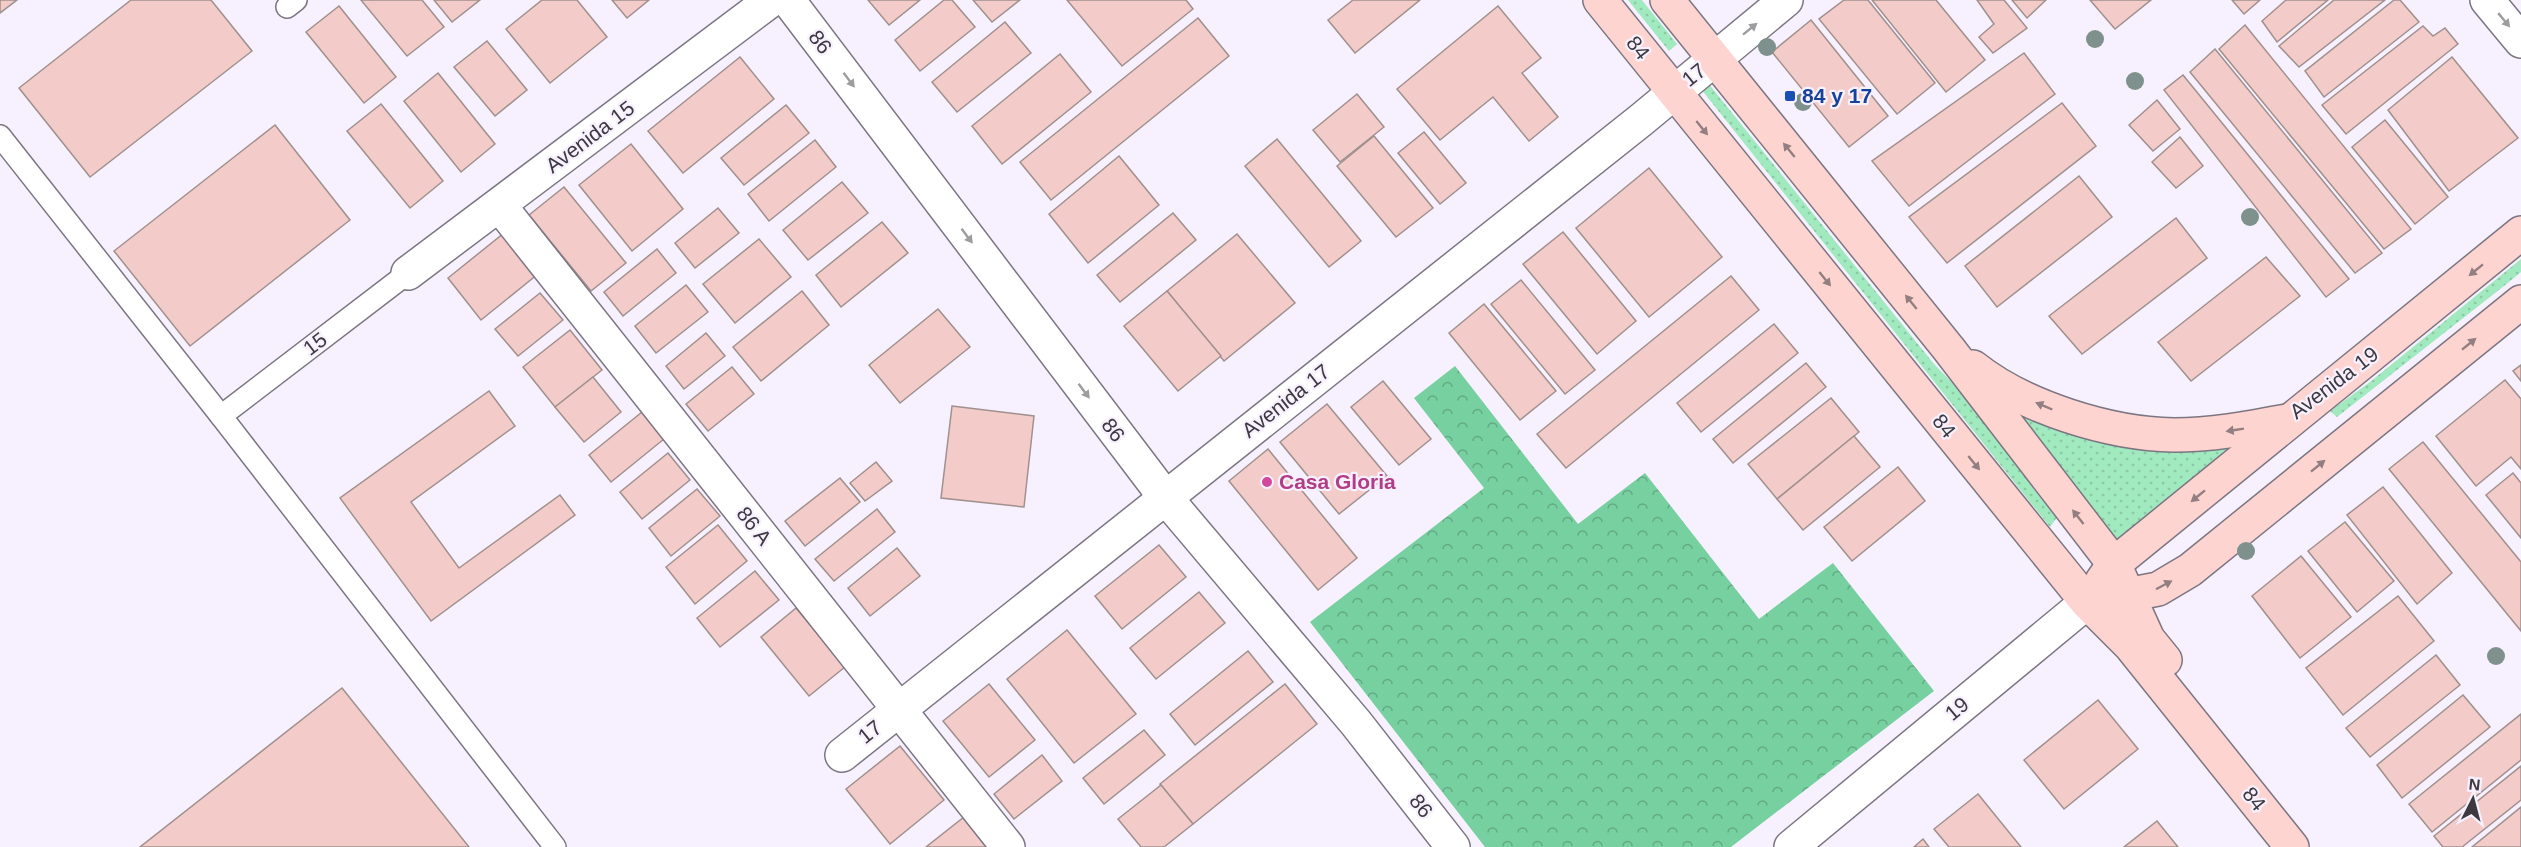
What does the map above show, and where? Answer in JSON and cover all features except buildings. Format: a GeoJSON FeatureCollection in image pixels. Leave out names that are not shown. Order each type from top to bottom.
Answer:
{"type":"FeatureCollection","features":[{"type":"Feature","properties":{"kind":"main road","name":"84"},"geometry":{"type":"LineString","coordinates":[[1600,0],[2087,602],[2130,645],[2292,847]]}},
{"type":"Feature","properties":{"kind":"main road"},"geometry":{"type":"LineString","coordinates":[[1667,0],[1948,348]]}},
{"type":"Feature","properties":{"kind":"main road","name":"Avenida 19"},"geometry":{"type":"LineString","coordinates":[[1948,348],[1996,386],[2064,414],[2116,428],[2172,435],[2231,432],[2293,420],[2521,233]]}},
{"type":"Feature","properties":{"kind":"main road"},"geometry":{"type":"LineString","coordinates":[[2087,602],[2158,590],[2190,570],[2521,302]]}},
{"type":"Feature","properties":{"kind":"main road","name":"84"},"geometry":{"type":"LineString","coordinates":[[1948,348],[2114,564],[2148,639],[2318,847]]}},
{"type":"Feature","properties":{"kind":"main road"},"geometry":{"type":"LineString","coordinates":[[2087,602],[2114,564],[2293,420]]}},
{"type":"Feature","properties":{"kind":"street","name":"Avenida 15"},"geometry":{"type":"LineString","coordinates":[[408,273],[771,0]]}},
{"type":"Feature","properties":{"kind":"street","name":"86"},"geometry":{"type":"LineString","coordinates":[[788,0],[1165,497],[1356,723],[1453,847]]}},
{"type":"Feature","properties":{"kind":"street"},"geometry":{"type":"LineString","coordinates":[[1714,59],[1786,0]]}},
{"type":"Feature","properties":{"kind":"street"},"geometry":{"type":"LineString","coordinates":[[2487,0],[2521,41]]}},
{"type":"Feature","properties":{"kind":"street","name":"17"},"geometry":{"type":"LineString","coordinates":[[1673,92],[1714,59]]}},
{"type":"Feature","properties":{"kind":"street","name":"Avenida 17"},"geometry":{"type":"LineString","coordinates":[[898,709],[1673,92]]}},
{"type":"Feature","properties":{"kind":"street","name":"86 A"},"geometry":{"type":"LineString","coordinates":[[500,206],[1008,847]]}},
{"type":"Feature","properties":{"kind":"street","name":"19"},"geometry":{"type":"LineString","coordinates":[[1791,847],[2087,602]]}},
{"type":"Feature","properties":{"kind":"street","name":"17"},"geometry":{"type":"LineString","coordinates":[[842,755],[898,709]]}},
{"type":"Feature","properties":{"kind":"lane"},"geometry":{"type":"LineString","coordinates":[[0,136],[221,416],[555,847]]}},
{"type":"Feature","properties":{"kind":"lane","name":"15"},"geometry":{"type":"LineString","coordinates":[[221,416],[408,273]]}},
{"type":"Feature","properties":{"kind":"green space"},"geometry":{"type":"Polygon","coordinates":[[[1628,0],[1642,0],[1677,44],[1669,51],[1628,0]]]}},
{"type":"Feature","properties":{"kind":"green space"},"geometry":{"type":"Polygon","coordinates":[[[1696,68],[1934,364],[1968,399],[2058,516],[2050,527],[1689,74],[1696,68]]]}},
{"type":"Feature","properties":{"kind":"green space"},"geometry":{"type":"Polygon","coordinates":[[[2521,259],[2521,272],[2504,286],[2337,417],[2330,411],[2370,382],[2521,259]]]}},
{"type":"Feature","properties":{"kind":"green space"},"geometry":{"type":"Polygon","coordinates":[[[1455,366],[1578,524],[1645,473],[1759,619],[1833,563],[1934,691],[1731,847],[1485,847],[1310,622],[1484,488],[1414,398],[1455,366]]]}},
{"type":"Feature","properties":{"kind":"green space"},"geometry":{"type":"Polygon","coordinates":[[[1996,386],[2116,428],[2293,420],[2114,564],[1996,386]]]}},
{"type":"Feature","properties":{"kind":"place","name":"84 y 17"},"geometry":{"type":"Point","coordinates":[1790,96]}},
{"type":"Feature","properties":{"kind":"place","name":"Casa Gloria"},"geometry":{"type":"Point","coordinates":[1267,482]}}]}
